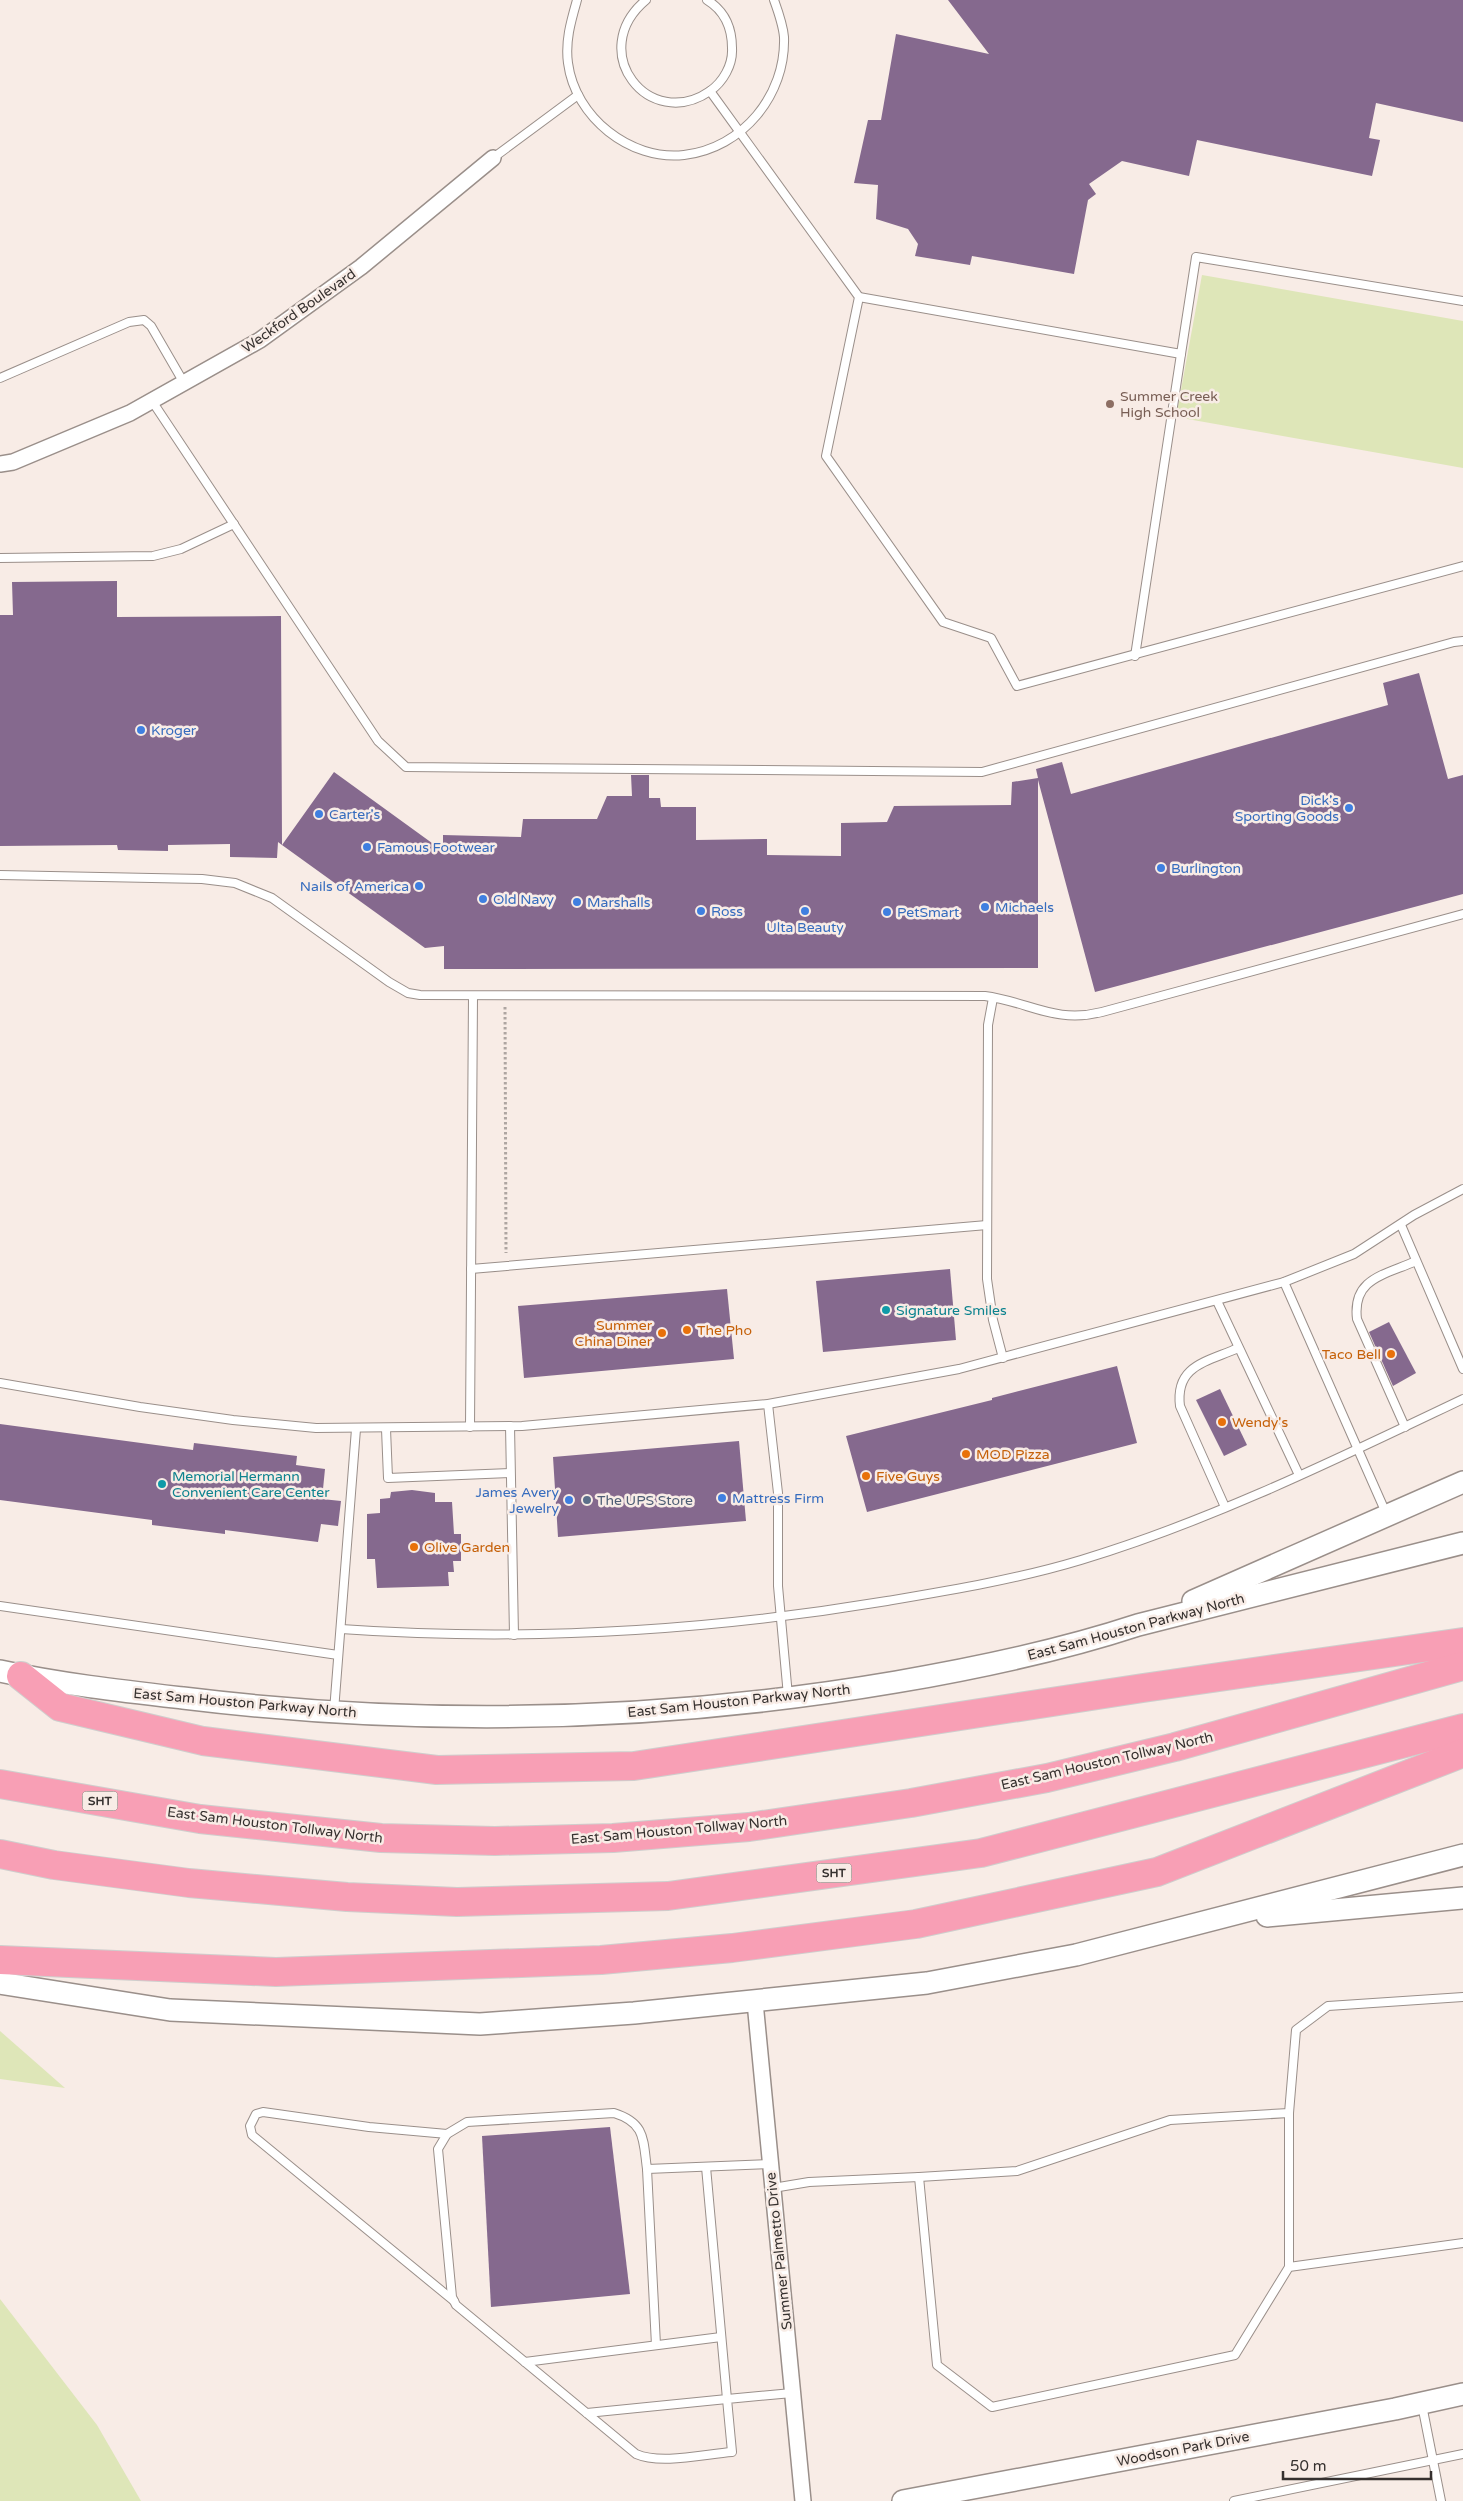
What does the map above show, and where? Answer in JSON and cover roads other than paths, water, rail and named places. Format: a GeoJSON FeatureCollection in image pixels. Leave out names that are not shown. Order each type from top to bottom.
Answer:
{"type":"FeatureCollection","features":[{"type":"Feature","properties":{"kind":"highway"},"geometry":{"type":"LineString","coordinates":[[11,1674],[60,1707],[203,1741],[437,1770],[624,1767],[1463,1642]]}},
{"type":"Feature","properties":{"kind":"highway","name":"East Sam Houston Tollway North"},"geometry":{"type":"LineString","coordinates":[[0,1784],[200,1819],[381,1838],[495,1841],[613,1838],[749,1827],[911,1803],[1047,1778],[1174,1747],[1463,1666]]}},
{"type":"Feature","properties":{"kind":"highway","name":"SHT"},"geometry":{"type":"LineString","coordinates":[[0,1854],[54,1865],[190,1883],[321,1895],[457,1902],[668,1896],[981,1853],[1463,1728]]}},
{"type":"Feature","properties":{"kind":"highway"},"geometry":{"type":"LineString","coordinates":[[0,1960],[286,1972],[601,1960],[732,1948],[906,1925],[1157,1872],[1463,1753]]}},
{"type":"Feature","properties":{"kind":"main road"},"geometry":{"type":"LineString","coordinates":[[1138,1625],[1463,1482]]}},
{"type":"Feature","properties":{"kind":"main road","name":"East Sam Houston Parkway North"},"geometry":{"type":"LineString","coordinates":[[11,1674],[198,1700],[334,1713],[501,1718],[656,1710],[788,1698],[920,1678],[1016,1659],[1085,1642],[1138,1625],[1463,1543]]}},
{"type":"Feature","properties":{"kind":"main road"},"geometry":{"type":"LineString","coordinates":[[0,1983],[170,2010],[480,2024],[755,2002],[927,1983],[1076,1955],[1463,1855]]}},
{"type":"Feature","properties":{"kind":"main road"},"geometry":{"type":"LineString","coordinates":[[1200,1922],[1463,1898]]}},
{"type":"Feature","properties":{"kind":"main road","name":"Woodson Park Drive"},"geometry":{"type":"LineString","coordinates":[[903,2501],[1421,2404],[1463,2394]]}},
{"type":"Feature","properties":{"kind":"street","name":"Weckford Boulevard"},"geometry":{"type":"LineString","coordinates":[[0,464],[13,462],[130,413],[268,335],[361,267],[493,158]]}},
{"type":"Feature","properties":{"kind":"street","name":"Summer Palmetto Drive"},"geometry":{"type":"LineString","coordinates":[[755,2002],[803,2501]]}},
{"type":"Feature","properties":{"kind":"lane"},"geometry":{"type":"LineString","coordinates":[[577,0],[568,31],[568,64],[578,95],[596,122],[622,141],[652,153],[684,155],[715,148],[739,134],[767,105],[782,71],[784,36],[774,0]]}},
{"type":"Feature","properties":{"kind":"lane"},"geometry":{"type":"LineString","coordinates":[[646,0],[634,11],[624,27],[621,46],[624,65],[632,81],[646,94],[664,101],[683,102],[701,97],[717,86],[727,71],[732,54],[732,36],[726,19],[715,5],[707,0]]}},
{"type":"Feature","properties":{"kind":"lane"},"geometry":{"type":"LineString","coordinates":[[710,91],[739,134],[859,297],[1181,354]]}},
{"type":"Feature","properties":{"kind":"lane"},"geometry":{"type":"LineString","coordinates":[[493,158],[578,95]]}},
{"type":"Feature","properties":{"kind":"lane"},"geometry":{"type":"LineString","coordinates":[[1135,656],[1196,257],[1463,301]]}},
{"type":"Feature","properties":{"kind":"lane"},"geometry":{"type":"LineString","coordinates":[[859,297],[826,456],[943,622],[991,638],[1017,686],[1135,656],[1463,566]]}},
{"type":"Feature","properties":{"kind":"lane"},"geometry":{"type":"LineString","coordinates":[[0,378],[129,322],[144,320],[151,326],[184,383]]}},
{"type":"Feature","properties":{"kind":"lane"},"geometry":{"type":"LineString","coordinates":[[152,401],[378,741],[406,767],[982,772],[1463,641]]}},
{"type":"Feature","properties":{"kind":"lane"},"geometry":{"type":"LineString","coordinates":[[0,558],[153,556],[181,549],[234,524]]}},
{"type":"Feature","properties":{"kind":"lane"},"geometry":{"type":"LineString","coordinates":[[0,874],[202,879],[235,883],[259,892],[285,906],[399,989],[420,996],[993,998],[1057,1015],[1085,1016],[1463,914]]}},
{"type":"Feature","properties":{"kind":"lane"},"geometry":{"type":"LineString","coordinates":[[470,1427],[473,996]]}},
{"type":"Feature","properties":{"kind":"lane"},"geometry":{"type":"LineString","coordinates":[[993,998],[988,1025],[987,1225],[990,1302],[1003,1358]]}},
{"type":"Feature","properties":{"kind":"lane"},"geometry":{"type":"LineString","coordinates":[[0,1382],[67,1395],[233,1420],[316,1428],[386,1429],[510,1426],[600,1420],[768,1404],[959,1369],[1284,1282],[1354,1254],[1401,1224],[1463,1189]]}},
{"type":"Feature","properties":{"kind":"lane"},"geometry":{"type":"LineString","coordinates":[[1401,1224],[1463,1369]]}},
{"type":"Feature","properties":{"kind":"lane"},"geometry":{"type":"LineString","coordinates":[[472,1269],[987,1225]]}},
{"type":"Feature","properties":{"kind":"lane"},"geometry":{"type":"LineString","coordinates":[[1405,1427],[1357,1319],[1355,1304],[1359,1293],[1366,1284],[1416,1261]]}},
{"type":"Feature","properties":{"kind":"lane"},"geometry":{"type":"LineString","coordinates":[[1284,1282],[1386,1515]]}},
{"type":"Feature","properties":{"kind":"lane"},"geometry":{"type":"LineString","coordinates":[[1216,1301],[1299,1475]]}},
{"type":"Feature","properties":{"kind":"lane"},"geometry":{"type":"LineString","coordinates":[[1225,1507],[1180,1406],[1178,1391],[1181,1379],[1188,1371],[1238,1348]]}},
{"type":"Feature","properties":{"kind":"lane"},"geometry":{"type":"LineString","coordinates":[[340,1629],[427,1634],[514,1635],[647,1629],[780,1617],[946,1591],[1047,1569],[1143,1539],[1225,1507],[1299,1475],[1463,1399]]}},
{"type":"Feature","properties":{"kind":"lane"},"geometry":{"type":"LineString","coordinates":[[768,1404],[778,1493],[777,1563],[788,1698]]}},
{"type":"Feature","properties":{"kind":"lane"},"geometry":{"type":"LineString","coordinates":[[510,1426],[514,1635]]}},
{"type":"Feature","properties":{"kind":"lane"},"geometry":{"type":"LineString","coordinates":[[334,1713],[356,1429]]}},
{"type":"Feature","properties":{"kind":"lane"},"geometry":{"type":"LineString","coordinates":[[386,1429],[388,1478],[510,1473]]}},
{"type":"Feature","properties":{"kind":"lane"},"geometry":{"type":"LineString","coordinates":[[0,1606],[338,1655]]}},
{"type":"Feature","properties":{"kind":"lane"},"geometry":{"type":"LineString","coordinates":[[919,2177],[937,2365],[992,2407],[1235,2355],[1289,2267],[1289,2113],[1296,2030],[1328,2006],[1463,1997]]}},
{"type":"Feature","properties":{"kind":"lane"},"geometry":{"type":"LineString","coordinates":[[447,2134],[369,2127],[263,2112],[256,2114],[250,2126],[252,2135],[636,2454],[647,2458],[664,2459],[732,2452],[706,2167]]}},
{"type":"Feature","properties":{"kind":"lane"},"geometry":{"type":"LineString","coordinates":[[454,2301],[438,2148],[447,2134],[467,2122],[614,2113],[629,2119],[640,2129],[648,2169],[656,2345]]}},
{"type":"Feature","properties":{"kind":"lane"},"geometry":{"type":"LineString","coordinates":[[773,2188],[810,2182],[1017,2171],[1170,2120],[1289,2113]]}},
{"type":"Feature","properties":{"kind":"lane"},"geometry":{"type":"LineString","coordinates":[[648,2169],[770,2164]]}},
{"type":"Feature","properties":{"kind":"lane"},"geometry":{"type":"LineString","coordinates":[[1289,2267],[1463,2243]]}},
{"type":"Feature","properties":{"kind":"lane"},"geometry":{"type":"LineString","coordinates":[[525,2362],[721,2337]]}},
{"type":"Feature","properties":{"kind":"lane"},"geometry":{"type":"LineString","coordinates":[[587,2413],[792,2393]]}},
{"type":"Feature","properties":{"kind":"lane"},"geometry":{"type":"LineString","coordinates":[[1421,2404],[1441,2501]]}},
{"type":"Feature","properties":{"kind":"lane"},"geometry":{"type":"LineString","coordinates":[[1234,2501],[1463,2454]]}},
{"type":"Feature","properties":{"kind":"place","name":"Summer Creek High School"},"geometry":{"type":"Point","coordinates":[1110,404]}},
{"type":"Feature","properties":{"kind":"place","name":"Kroger"},"geometry":{"type":"Point","coordinates":[141,730]}},
{"type":"Feature","properties":{"kind":"place","name":"Dick's Sporting Goods"},"geometry":{"type":"Point","coordinates":[1349,808]}},
{"type":"Feature","properties":{"kind":"place","name":"Carter's"},"geometry":{"type":"Point","coordinates":[319,814]}},
{"type":"Feature","properties":{"kind":"place","name":"Famous Footwear"},"geometry":{"type":"Point","coordinates":[367,847]}},
{"type":"Feature","properties":{"kind":"place","name":"Burlington"},"geometry":{"type":"Point","coordinates":[1161,868]}},
{"type":"Feature","properties":{"kind":"place","name":"Nails of America"},"geometry":{"type":"Point","coordinates":[419,886]}},
{"type":"Feature","properties":{"kind":"place","name":"Old Navy"},"geometry":{"type":"Point","coordinates":[483,899]}},
{"type":"Feature","properties":{"kind":"place","name":"Marshalls"},"geometry":{"type":"Point","coordinates":[577,902]}},
{"type":"Feature","properties":{"kind":"place","name":"Michaels"},"geometry":{"type":"Point","coordinates":[985,907]}},
{"type":"Feature","properties":{"kind":"place","name":"Ross"},"geometry":{"type":"Point","coordinates":[701,911]}},
{"type":"Feature","properties":{"kind":"place","name":"Ulta Beauty"},"geometry":{"type":"Point","coordinates":[805,911]}},
{"type":"Feature","properties":{"kind":"place","name":"PetSmart"},"geometry":{"type":"Point","coordinates":[887,912]}},
{"type":"Feature","properties":{"kind":"place","name":"Signature Smiles"},"geometry":{"type":"Point","coordinates":[886,1310]}},
{"type":"Feature","properties":{"kind":"place","name":"The Pho"},"geometry":{"type":"Point","coordinates":[687,1330]}},
{"type":"Feature","properties":{"kind":"place","name":"Summer China Diner"},"geometry":{"type":"Point","coordinates":[662,1333]}},
{"type":"Feature","properties":{"kind":"place","name":"Taco Bell"},"geometry":{"type":"Point","coordinates":[1391,1354]}},
{"type":"Feature","properties":{"kind":"place","name":"Wendy's"},"geometry":{"type":"Point","coordinates":[1222,1422]}},
{"type":"Feature","properties":{"kind":"place","name":"MOD Pizza"},"geometry":{"type":"Point","coordinates":[966,1454]}},
{"type":"Feature","properties":{"kind":"place","name":"Five Guys"},"geometry":{"type":"Point","coordinates":[866,1476]}},
{"type":"Feature","properties":{"kind":"place","name":"Memorial Hermann Convenient Care Center"},"geometry":{"type":"Point","coordinates":[162,1484]}},
{"type":"Feature","properties":{"kind":"place","name":"Mattress Firm"},"geometry":{"type":"Point","coordinates":[722,1498]}},
{"type":"Feature","properties":{"kind":"place","name":"James Avery Jewelry"},"geometry":{"type":"Point","coordinates":[569,1500]}},
{"type":"Feature","properties":{"kind":"place","name":"The UPS Store"},"geometry":{"type":"Point","coordinates":[587,1500]}},
{"type":"Feature","properties":{"kind":"place","name":"Olive Garden"},"geometry":{"type":"Point","coordinates":[414,1547]}}]}
